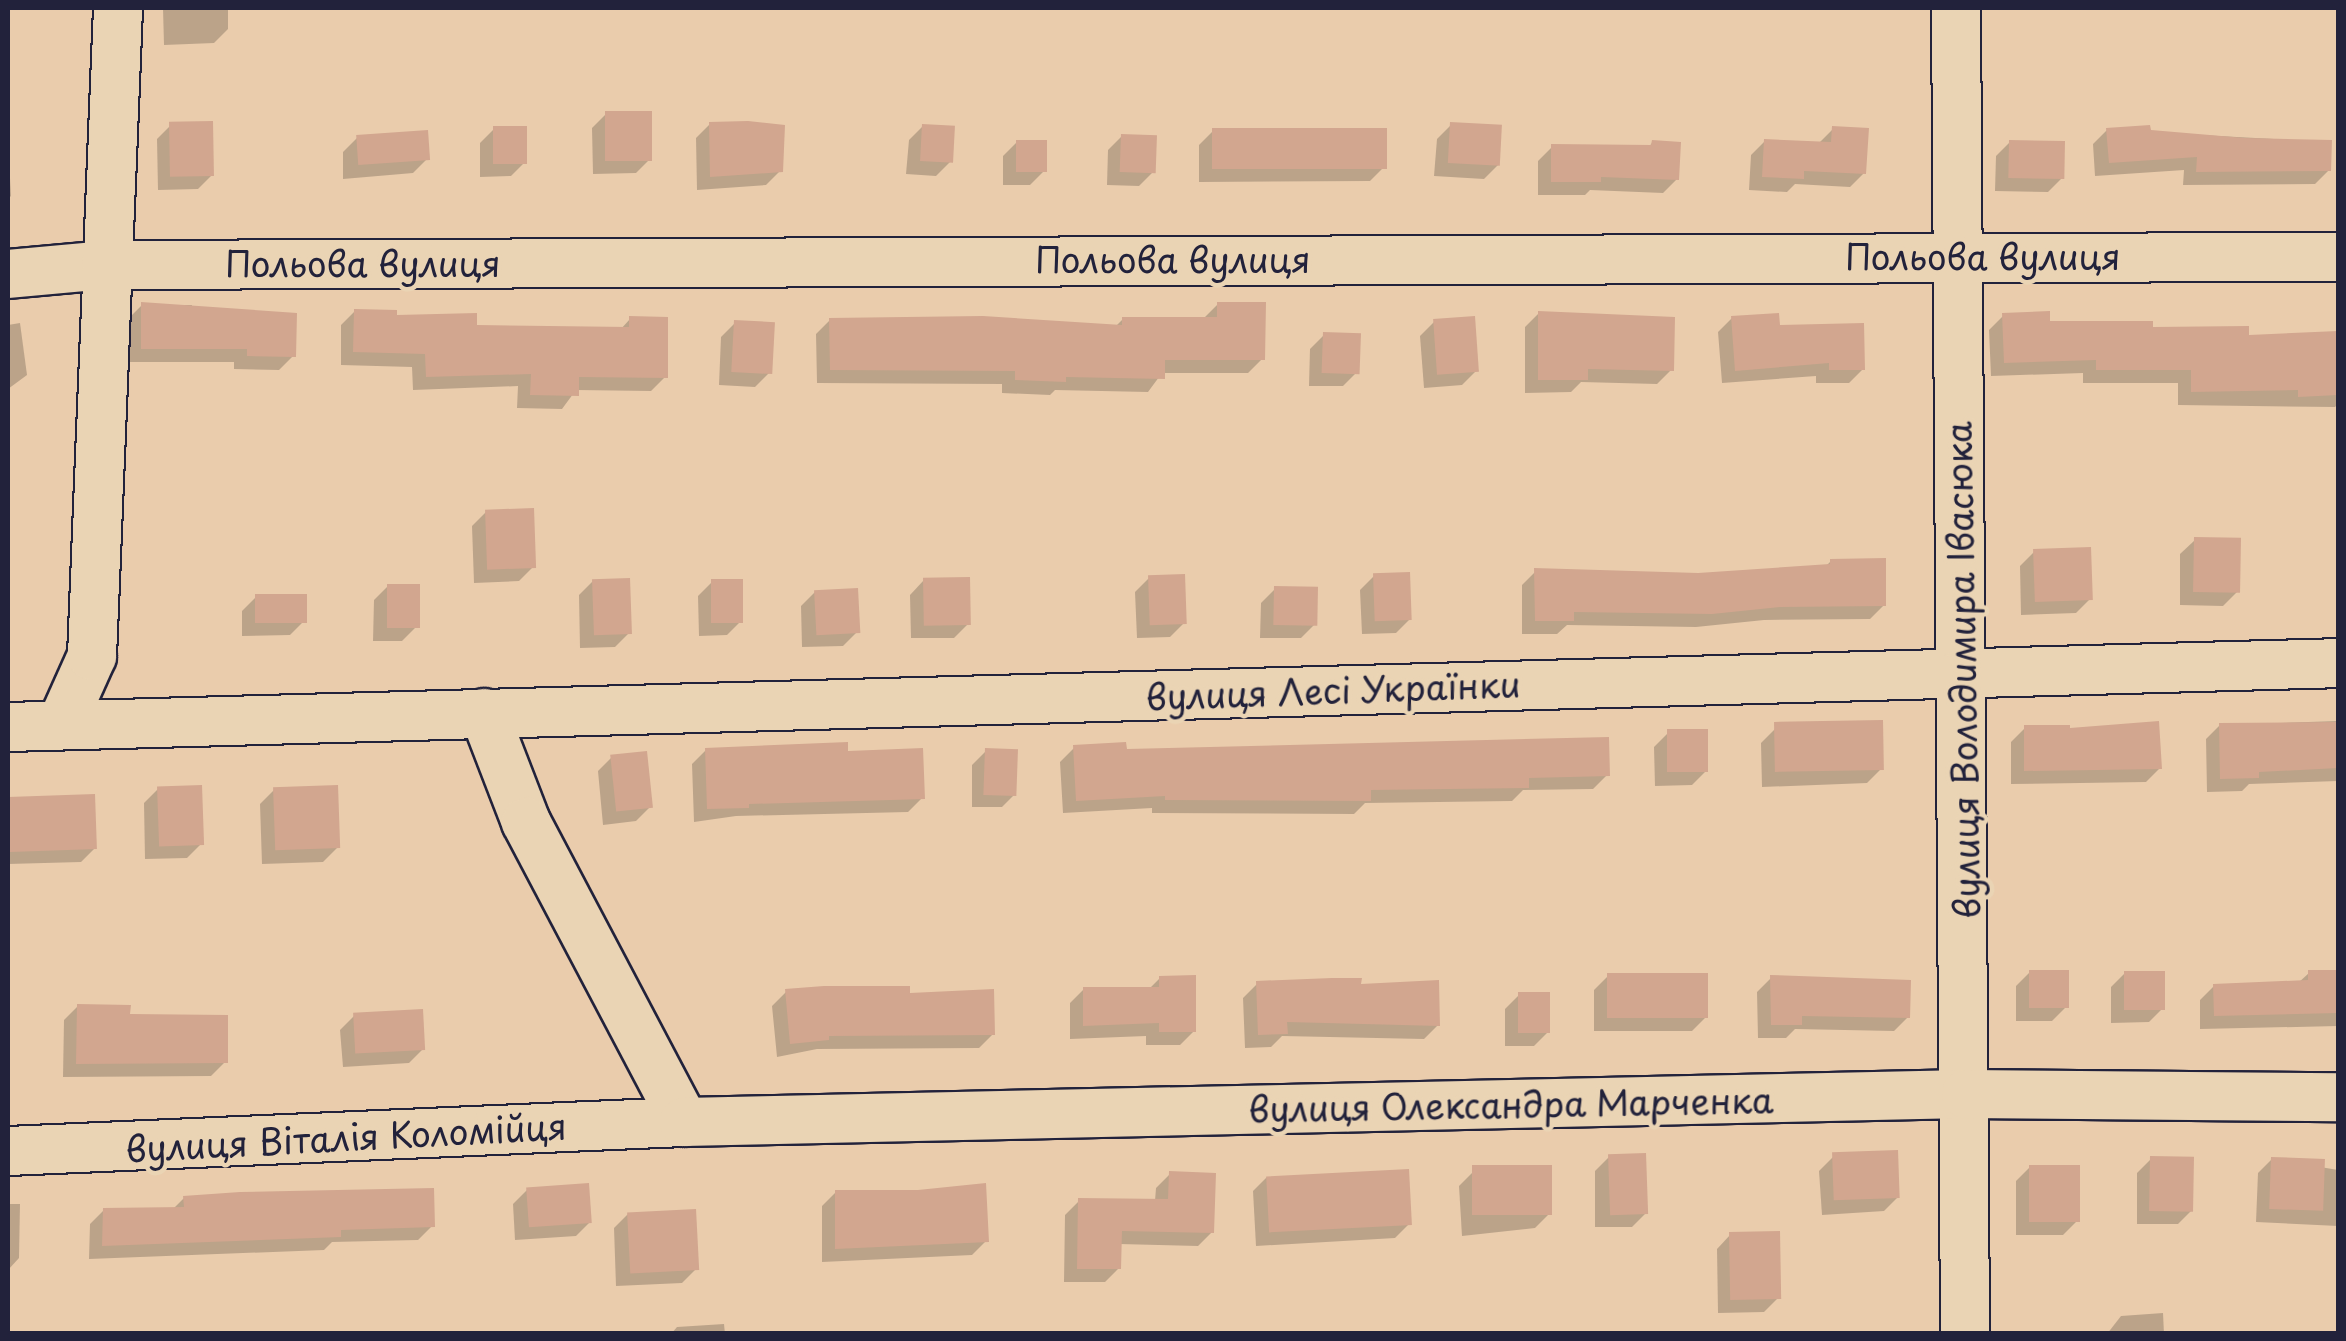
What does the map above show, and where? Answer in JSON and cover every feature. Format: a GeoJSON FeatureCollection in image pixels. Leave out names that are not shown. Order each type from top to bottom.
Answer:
{"type":"FeatureCollection","features":[{"type":"Feature","properties":{"kind":"street"},"geometry":{"type":"LineString","coordinates":[[62,722],[92,656],[118,8]]}},
{"type":"Feature","properties":{"kind":"street","name":"вулиця Володимира Івасюка"},"geometry":{"type":"LineString","coordinates":[[1956,8],[1965,1334]]}},
{"type":"Feature","properties":{"kind":"street","name":"Польова вулиця"},"geometry":{"type":"LineString","coordinates":[[8,274],[106,265],[1957,255],[2338,257]]}},
{"type":"Feature","properties":{"kind":"street","name":"вулиця Лесі Українки"},"geometry":{"type":"LineString","coordinates":[[8,727],[62,722],[2338,663]]}},
{"type":"Feature","properties":{"kind":"street"},"geometry":{"type":"LineString","coordinates":[[484,713],[526,822],[684,1122]]}},
{"type":"Feature","properties":{"kind":"street","name":"вулиця Олександра Марченка"},"geometry":{"type":"LineString","coordinates":[[684,1122],[1966,1094],[2338,1097]]}},
{"type":"Feature","properties":{"kind":"street","name":"вулиця Віталія Коломійця"},"geometry":{"type":"LineString","coordinates":[[8,1151],[684,1122]]}},
{"type":"Feature","properties":{"kind":"building"},"geometry":{"type":"Polygon","coordinates":[[[605,111],[652,111],[652,161],[605,161],[605,111]]]}},
{"type":"Feature","properties":{"kind":"building"},"geometry":{"type":"Polygon","coordinates":[[[213,121],[214,176],[170,177],[169,122],[213,121]]]}},
{"type":"Feature","properties":{"kind":"building"},"geometry":{"type":"Polygon","coordinates":[[[709,122],[785,125],[783,172],[710,177],[709,122]]]}},
{"type":"Feature","properties":{"kind":"building"},"geometry":{"type":"Polygon","coordinates":[[[1450,122],[1502,125],[1500,166],[1448,163],[1450,122]]]}},
{"type":"Feature","properties":{"kind":"building"},"geometry":{"type":"Polygon","coordinates":[[[922,124],[955,126],[953,163],[920,161],[922,124]]]}},
{"type":"Feature","properties":{"kind":"building"},"geometry":{"type":"Polygon","coordinates":[[[2150,125],[2151,130],[2245,138],[2332,140],[2331,171],[2196,172],[2197,157],[2109,163],[2106,128],[2150,125]]]}},
{"type":"Feature","properties":{"kind":"building"},"geometry":{"type":"Polygon","coordinates":[[[493,126],[527,126],[527,164],[493,164],[493,126]]]}},
{"type":"Feature","properties":{"kind":"building"},"geometry":{"type":"Polygon","coordinates":[[[1832,126],[1869,128],[1866,174],[1804,171],[1804,179],[1762,177],[1764,139],[1831,142],[1832,126]]]}},
{"type":"Feature","properties":{"kind":"building"},"geometry":{"type":"Polygon","coordinates":[[[1212,128],[1387,128],[1387,169],[1212,169],[1212,128]]]}},
{"type":"Feature","properties":{"kind":"building"},"geometry":{"type":"Polygon","coordinates":[[[428,130],[430,160],[358,165],[356,135],[428,130]]]}},
{"type":"Feature","properties":{"kind":"building"},"geometry":{"type":"Polygon","coordinates":[[[1121,134],[1157,135],[1156,173],[1120,172],[1121,134]]]}},
{"type":"Feature","properties":{"kind":"building"},"geometry":{"type":"Polygon","coordinates":[[[1016,140],[1047,140],[1047,172],[1016,172],[1016,140]]]}},
{"type":"Feature","properties":{"kind":"building"},"geometry":{"type":"Polygon","coordinates":[[[1652,140],[1681,142],[1679,180],[1601,177],[1601,182],[1551,182],[1551,144],[1651,145],[1652,140]]]}},
{"type":"Feature","properties":{"kind":"building"},"geometry":{"type":"Polygon","coordinates":[[[2009,140],[2065,141],[2064,179],[2008,178],[2009,140]]]}},
{"type":"Feature","properties":{"kind":"building"},"geometry":{"type":"Polygon","coordinates":[[[141,302],[297,313],[296,357],[247,356],[247,349],[141,349],[141,302]]]}},
{"type":"Feature","properties":{"kind":"building"},"geometry":{"type":"Polygon","coordinates":[[[1217,302],[1266,302],[1265,360],[1165,360],[1165,379],[1066,377],[1066,382],[1015,380],[1015,371],[830,370],[829,318],[983,316],[1122,325],[1122,317],[1217,317],[1217,302]]]}},
{"type":"Feature","properties":{"kind":"building"},"geometry":{"type":"Polygon","coordinates":[[[354,309],[397,310],[397,315],[477,313],[477,325],[629,327],[629,316],[668,317],[668,378],[579,377],[579,396],[530,395],[531,374],[426,377],[425,354],[353,352],[354,309]]]}},
{"type":"Feature","properties":{"kind":"building"},"geometry":{"type":"Polygon","coordinates":[[[1538,311],[1675,317],[1674,371],[1588,369],[1588,380],[1538,380],[1538,311]]]}},
{"type":"Feature","properties":{"kind":"building"},"geometry":{"type":"Polygon","coordinates":[[[2050,311],[2050,321],[2153,321],[2153,327],[2249,326],[2249,335],[2338,331],[2338,395],[2298,397],[2298,390],[2191,392],[2191,370],[2096,370],[2096,360],[2004,363],[2002,313],[2050,311]]]}},
{"type":"Feature","properties":{"kind":"building"},"geometry":{"type":"Polygon","coordinates":[[[1779,313],[1780,325],[1864,323],[1865,370],[1829,370],[1829,363],[1735,371],[1731,316],[1779,313]]]}},
{"type":"Feature","properties":{"kind":"building"},"geometry":{"type":"Polygon","coordinates":[[[1475,316],[1479,372],[1437,375],[1433,319],[1475,316]]]}},
{"type":"Feature","properties":{"kind":"building"},"geometry":{"type":"Polygon","coordinates":[[[734,320],[775,322],[772,374],[731,372],[734,320]]]}},
{"type":"Feature","properties":{"kind":"building"},"geometry":{"type":"Polygon","coordinates":[[[1323,332],[1361,333],[1360,374],[1322,373],[1323,332]]]}},
{"type":"Feature","properties":{"kind":"building"},"geometry":{"type":"Polygon","coordinates":[[[534,508],[536,568],[487,570],[485,510],[534,508]]]}},
{"type":"Feature","properties":{"kind":"building"},"geometry":{"type":"Polygon","coordinates":[[[2194,537],[2241,538],[2240,593],[2193,592],[2194,537]]]}},
{"type":"Feature","properties":{"kind":"building"},"geometry":{"type":"Polygon","coordinates":[[[2091,547],[2093,600],[2035,602],[2033,549],[2091,547]]]}},
{"type":"Feature","properties":{"kind":"building"},"geometry":{"type":"Polygon","coordinates":[[[1886,558],[1886,606],[1780,607],[1712,614],[1574,612],[1574,621],[1535,621],[1534,568],[1698,573],[1830,564],[1830,559],[1886,558]]]}},
{"type":"Feature","properties":{"kind":"building"},"geometry":{"type":"Polygon","coordinates":[[[1410,572],[1412,620],[1375,621],[1373,573],[1410,572]]]}},
{"type":"Feature","properties":{"kind":"building"},"geometry":{"type":"Polygon","coordinates":[[[1185,574],[1187,624],[1150,625],[1148,575],[1185,574]]]}},
{"type":"Feature","properties":{"kind":"building"},"geometry":{"type":"Polygon","coordinates":[[[970,577],[971,625],[924,626],[923,578],[970,577]]]}},
{"type":"Feature","properties":{"kind":"building"},"geometry":{"type":"Polygon","coordinates":[[[630,578],[632,634],[594,635],[592,579],[630,578]]]}},
{"type":"Feature","properties":{"kind":"building"},"geometry":{"type":"Polygon","coordinates":[[[711,579],[743,579],[743,623],[711,623],[711,579]]]}},
{"type":"Feature","properties":{"kind":"building"},"geometry":{"type":"Polygon","coordinates":[[[387,584],[420,584],[420,628],[387,628],[387,584]]]}},
{"type":"Feature","properties":{"kind":"building"},"geometry":{"type":"Polygon","coordinates":[[[1274,586],[1318,587],[1317,626],[1273,625],[1274,586]]]}},
{"type":"Feature","properties":{"kind":"building"},"geometry":{"type":"Polygon","coordinates":[[[858,588],[860,633],[816,635],[814,590],[858,588]]]}},
{"type":"Feature","properties":{"kind":"building"},"geometry":{"type":"Polygon","coordinates":[[[255,594],[307,594],[307,623],[255,623],[255,594]]]}},
{"type":"Feature","properties":{"kind":"building"},"geometry":{"type":"Polygon","coordinates":[[[1883,720],[1884,770],[1775,772],[1774,722],[1883,720]]]}},
{"type":"Feature","properties":{"kind":"building"},"geometry":{"type":"Polygon","coordinates":[[[2159,721],[2162,769],[2024,771],[2024,725],[2070,728],[2159,721]]]}},
{"type":"Feature","properties":{"kind":"building"},"geometry":{"type":"Polygon","coordinates":[[[2338,722],[2338,768],[2259,772],[2259,778],[2220,779],[2219,723],[2338,722]]]}},
{"type":"Feature","properties":{"kind":"building"},"geometry":{"type":"Polygon","coordinates":[[[1667,729],[1708,729],[1708,772],[1667,772],[1667,729]]]}},
{"type":"Feature","properties":{"kind":"building"},"geometry":{"type":"Polygon","coordinates":[[[1609,737],[1610,776],[1529,778],[1529,788],[1371,790],[1371,801],[1165,800],[1165,796],[1076,801],[1073,745],[1126,742],[1127,749],[1609,737]]]}},
{"type":"Feature","properties":{"kind":"building"},"geometry":{"type":"Polygon","coordinates":[[[848,742],[848,751],[923,748],[925,799],[749,804],[749,808],[707,809],[705,748],[848,742]]]}},
{"type":"Feature","properties":{"kind":"building"},"geometry":{"type":"Polygon","coordinates":[[[985,748],[1018,749],[1016,796],[983,795],[985,748]]]}},
{"type":"Feature","properties":{"kind":"building"},"geometry":{"type":"Polygon","coordinates":[[[647,751],[653,808],[616,812],[610,755],[647,751]]]}},
{"type":"Feature","properties":{"kind":"building"},"geometry":{"type":"Polygon","coordinates":[[[202,785],[204,845],[159,847],[157,787],[202,785]]]}},
{"type":"Feature","properties":{"kind":"building"},"geometry":{"type":"Polygon","coordinates":[[[338,785],[340,848],[275,850],[273,787],[338,785]]]}},
{"type":"Feature","properties":{"kind":"building"},"geometry":{"type":"Polygon","coordinates":[[[95,794],[97,849],[10,852],[8,797],[95,794]]]}},
{"type":"Feature","properties":{"kind":"building"},"geometry":{"type":"Polygon","coordinates":[[[2029,970],[2069,970],[2069,1008],[2029,1008],[2029,970]]]}},
{"type":"Feature","properties":{"kind":"building"},"geometry":{"type":"Polygon","coordinates":[[[2308,970],[2338,970],[2338,1013],[2214,1016],[2213,984],[2308,980],[2308,970]]]}},
{"type":"Feature","properties":{"kind":"building"},"geometry":{"type":"Polygon","coordinates":[[[2124,971],[2165,971],[2165,1010],[2124,1010],[2124,971]]]}},
{"type":"Feature","properties":{"kind":"building"},"geometry":{"type":"Polygon","coordinates":[[[1607,973],[1708,973],[1708,1018],[1607,1018],[1607,973]]]}},
{"type":"Feature","properties":{"kind":"building"},"geometry":{"type":"Polygon","coordinates":[[[1196,975],[1196,1032],[1159,1032],[1159,1023],[1083,1026],[1083,987],[1159,987],[1159,976],[1196,975]]]}},
{"type":"Feature","properties":{"kind":"building"},"geometry":{"type":"Polygon","coordinates":[[[1770,975],[1911,980],[1910,1018],[1802,1016],[1802,1025],[1771,1025],[1770,975]]]}},
{"type":"Feature","properties":{"kind":"building"},"geometry":{"type":"Polygon","coordinates":[[[1362,978],[1361,984],[1439,980],[1440,1026],[1287,1022],[1288,1034],[1258,1035],[1256,981],[1362,978]]]}},
{"type":"Feature","properties":{"kind":"building"},"geometry":{"type":"Polygon","coordinates":[[[910,986],[910,993],[994,989],[995,1035],[829,1036],[829,1040],[790,1044],[785,989],[910,986]]]}},
{"type":"Feature","properties":{"kind":"building"},"geometry":{"type":"Polygon","coordinates":[[[1518,992],[1550,992],[1550,1033],[1518,1033],[1518,992]]]}},
{"type":"Feature","properties":{"kind":"building"},"geometry":{"type":"Polygon","coordinates":[[[77,1004],[131,1005],[130,1014],[228,1015],[228,1063],[76,1064],[77,1004]]]}},
{"type":"Feature","properties":{"kind":"building"},"geometry":{"type":"Polygon","coordinates":[[[423,1009],[425,1050],[355,1054],[353,1013],[423,1009]]]}},
{"type":"Feature","properties":{"kind":"building"},"geometry":{"type":"Polygon","coordinates":[[[1898,1150],[1900,1198],[1834,1200],[1832,1152],[1898,1150]]]}},
{"type":"Feature","properties":{"kind":"building"},"geometry":{"type":"Polygon","coordinates":[[[1646,1153],[1648,1214],[1610,1215],[1608,1154],[1646,1153]]]}},
{"type":"Feature","properties":{"kind":"building"},"geometry":{"type":"Polygon","coordinates":[[[2150,1156],[2194,1157],[2193,1212],[2149,1211],[2150,1156]]]}},
{"type":"Feature","properties":{"kind":"building"},"geometry":{"type":"Polygon","coordinates":[[[2271,1157],[2325,1159],[2323,1211],[2269,1209],[2271,1157]]]}},
{"type":"Feature","properties":{"kind":"building"},"geometry":{"type":"Polygon","coordinates":[[[1472,1165],[1552,1165],[1552,1215],[1472,1215],[1472,1165]]]}},
{"type":"Feature","properties":{"kind":"building"},"geometry":{"type":"Polygon","coordinates":[[[2029,1165],[2080,1165],[2080,1222],[2029,1222],[2029,1165]]]}},
{"type":"Feature","properties":{"kind":"building"},"geometry":{"type":"Polygon","coordinates":[[[1409,1169],[1412,1225],[1269,1232],[1266,1176],[1409,1169]]]}},
{"type":"Feature","properties":{"kind":"building"},"geometry":{"type":"Polygon","coordinates":[[[1169,1171],[1216,1173],[1214,1233],[1122,1231],[1121,1269],[1077,1269],[1078,1198],[1168,1199],[1169,1171]]]}},
{"type":"Feature","properties":{"kind":"building"},"geometry":{"type":"Polygon","coordinates":[[[589,1183],[592,1223],[529,1227],[526,1187],[589,1183]]]}},
{"type":"Feature","properties":{"kind":"building"},"geometry":{"type":"Polygon","coordinates":[[[986,1183],[989,1242],[835,1249],[835,1190],[918,1190],[986,1183]]]}},
{"type":"Feature","properties":{"kind":"building"},"geometry":{"type":"Polygon","coordinates":[[[434,1188],[435,1227],[341,1230],[341,1237],[102,1246],[103,1208],[184,1207],[183,1196],[240,1192],[434,1188]]]}},
{"type":"Feature","properties":{"kind":"building"},"geometry":{"type":"Polygon","coordinates":[[[696,1209],[699,1270],[630,1274],[627,1213],[696,1209]]]}},
{"type":"Feature","properties":{"kind":"building"},"geometry":{"type":"Polygon","coordinates":[[[1780,1231],[1781,1299],[1730,1300],[1729,1232],[1780,1231]]]}}]}
